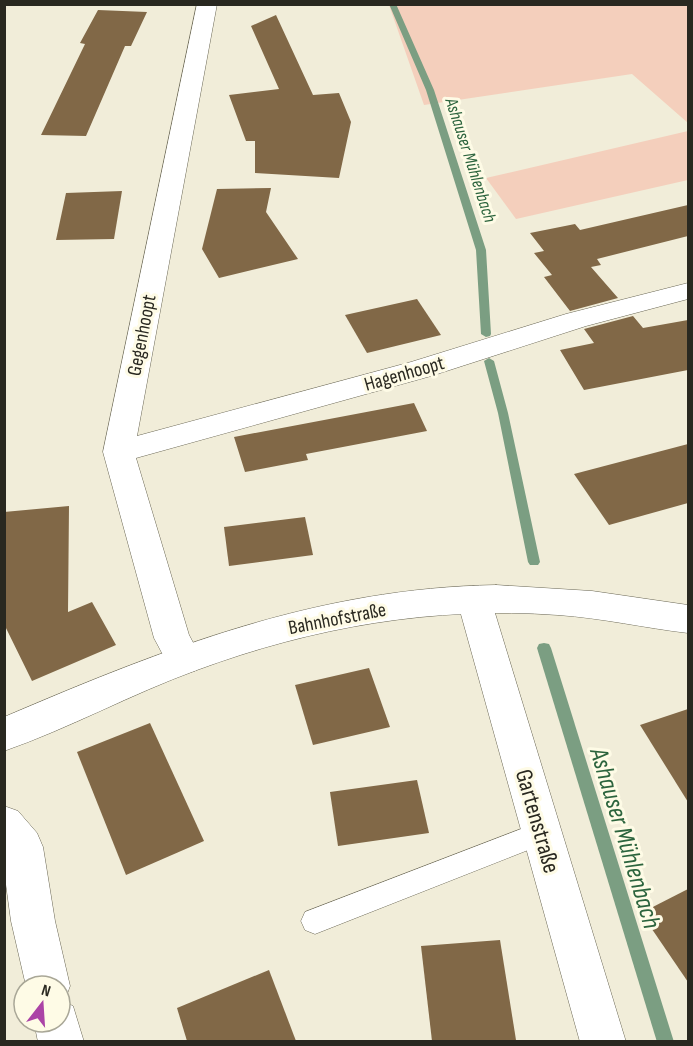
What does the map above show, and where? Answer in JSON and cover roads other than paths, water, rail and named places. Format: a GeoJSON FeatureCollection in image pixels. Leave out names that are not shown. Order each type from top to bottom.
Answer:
{"type":"FeatureCollection","features":[{"type":"Feature","properties":{"kind":"street","name":"Gegenhoopt"},"geometry":{"type":"LineString","coordinates":[[183,659],[172,638],[119,452],[207,4]]}},
{"type":"Feature","properties":{"kind":"street","name":"Hagenhoopt"},"geometry":{"type":"LineString","coordinates":[[119,452],[421,369],[576,320],[688,291]]}},
{"type":"Feature","properties":{"kind":"street","name":"Bahnhofstraße"},"geometry":{"type":"LineString","coordinates":[[4,735],[183,659],[265,633],[326,619],[431,601],[516,599],[611,605],[688,619]]}},
{"type":"Feature","properties":{"kind":"street","name":"Gartenstraße"},"geometry":{"type":"LineString","coordinates":[[474,600],[603,1041]]}},
{"type":"Feature","properties":{"kind":"street"},"geometry":{"type":"LineString","coordinates":[[4,824],[21,847],[33,921],[45,974]]}},
{"type":"Feature","properties":{"kind":"lane"},"geometry":{"type":"LineString","coordinates":[[315,921],[542,833]]}},
{"type":"Feature","properties":{"kind":"waterway","name":"Ashauser Mühlenbach"},"geometry":{"type":"LineString","coordinates":[[392,4],[430,90],[481,250],[486,334]]}},
{"type":"Feature","properties":{"kind":"waterway","name":"Ashauser Mühlenbach"},"geometry":{"type":"LineString","coordinates":[[489,361],[503,413],[534,562]]}},
{"type":"Feature","properties":{"kind":"waterway","name":"Ashauser Mühlenbach"},"geometry":{"type":"LineString","coordinates":[[544,648],[666,1042]]}}]}
